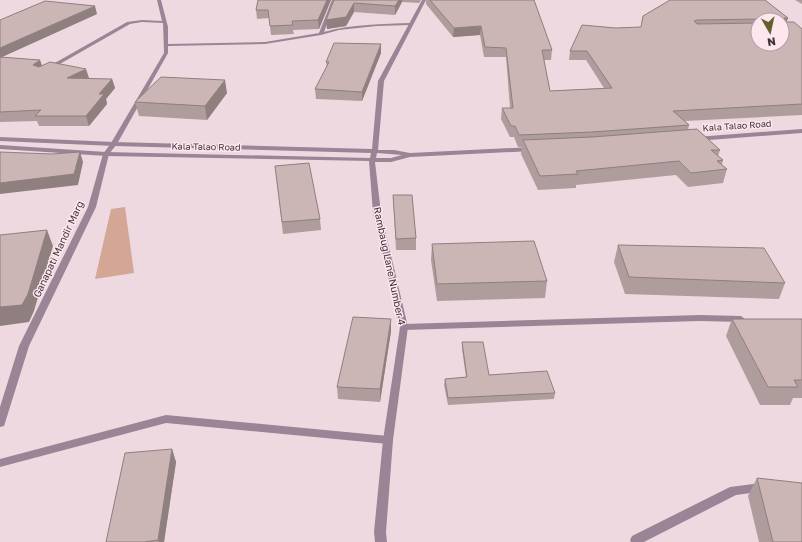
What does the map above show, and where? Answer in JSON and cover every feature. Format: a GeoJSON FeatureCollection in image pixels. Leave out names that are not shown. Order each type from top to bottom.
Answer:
{"type":"FeatureCollection","features":[{"type":"Feature","properties":{"kind":"street","name":"Ganapati Mandir Marg"},"geometry":{"type":"LineString","coordinates":[[0,423],[24,346],[92,207],[106,154],[114,144],[166,53],[166,27],[159,0]]}},
{"type":"Feature","properties":{"kind":"street"},"geometry":{"type":"LineString","coordinates":[[321,34],[334,0]]}},
{"type":"Feature","properties":{"kind":"street","name":"Rambaug Lane Number 4"},"geometry":{"type":"LineString","coordinates":[[381,542],[380,532],[388,440],[404,328],[377,213],[374,155],[381,80],[424,0]]}},
{"type":"Feature","properties":{"kind":"street"},"geometry":{"type":"LineString","coordinates":[[46,70],[121,26],[135,21],[165,22]]}},
{"type":"Feature","properties":{"kind":"street"},"geometry":{"type":"LineString","coordinates":[[166,45],[265,42],[321,34],[354,27],[411,24]]}},
{"type":"Feature","properties":{"kind":"street","name":"Kala Talao Road"},"geometry":{"type":"LineString","coordinates":[[692,139],[802,131]]}},
{"type":"Feature","properties":{"kind":"street","name":"Kala Talao Road"},"geometry":{"type":"LineString","coordinates":[[0,139],[374,155],[391,160],[410,155],[543,149]]}},
{"type":"Feature","properties":{"kind":"street","name":"Kala Talao Road"},"geometry":{"type":"LineString","coordinates":[[0,147],[106,154],[374,155]]}},
{"type":"Feature","properties":{"kind":"street"},"geometry":{"type":"LineString","coordinates":[[404,328],[700,318],[747,319]]}},
{"type":"Feature","properties":{"kind":"street"},"geometry":{"type":"LineString","coordinates":[[0,463],[166,419],[388,440]]}},
{"type":"Feature","properties":{"kind":"street"},"geometry":{"type":"LineString","coordinates":[[636,540],[734,490],[761,488],[776,489]]}},
{"type":"Feature","properties":{"kind":"shaded area"},"geometry":{"type":"Polygon","coordinates":[[[125,207],[134,273],[95,279],[111,209],[125,207]]]}},
{"type":"Feature","properties":{"kind":"building"},"geometry":{"type":"Polygon","coordinates":[[[258,0],[327,0],[318,20],[292,21],[293,25],[270,26],[268,10],[256,10],[258,0]]]}},
{"type":"Feature","properties":{"kind":"building"},"geometry":{"type":"Polygon","coordinates":[[[334,0],[399,0],[395,6],[354,3],[346,17],[326,20],[334,0]]]}},
{"type":"Feature","properties":{"kind":"building"},"geometry":{"type":"Polygon","coordinates":[[[430,0],[534,0],[552,50],[542,50],[550,91],[612,88],[587,51],[570,51],[582,25],[616,28],[641,27],[643,16],[670,0],[765,0],[780,12],[750,12],[750,19],[694,21],[697,24],[750,23],[750,52],[790,52],[790,22],[794,22],[802,29],[802,104],[673,111],[689,125],[592,132],[519,135],[515,126],[511,126],[502,108],[513,108],[506,48],[485,47],[481,26],[454,28],[430,0]]]}},
{"type":"Feature","properties":{"kind":"building"},"geometry":{"type":"Polygon","coordinates":[[[45,1],[95,6],[0,48],[0,20],[45,1]]]}},
{"type":"Feature","properties":{"kind":"building"},"geometry":{"type":"Polygon","coordinates":[[[334,43],[381,44],[362,92],[315,89],[329,62],[326,62],[334,43]]]}},
{"type":"Feature","properties":{"kind":"building"},"geometry":{"type":"Polygon","coordinates":[[[0,57],[40,60],[33,65],[39,67],[50,62],[86,69],[67,78],[112,79],[99,94],[104,94],[86,116],[35,116],[41,110],[0,112],[0,57]]]}},
{"type":"Feature","properties":{"kind":"building"},"geometry":{"type":"Polygon","coordinates":[[[161,77],[225,80],[205,106],[135,102],[161,77]]]}},
{"type":"Feature","properties":{"kind":"building"},"geometry":{"type":"Polygon","coordinates":[[[697,129],[720,150],[711,150],[723,160],[717,161],[727,169],[691,173],[679,161],[576,171],[578,174],[540,176],[523,140],[592,137],[697,129]]]}},
{"type":"Feature","properties":{"kind":"building"},"geometry":{"type":"Polygon","coordinates":[[[0,152],[52,154],[80,152],[74,174],[0,183],[0,152]]]}},
{"type":"Feature","properties":{"kind":"building"},"geometry":{"type":"Polygon","coordinates":[[[309,163],[320,219],[282,222],[275,166],[309,163]]]}},
{"type":"Feature","properties":{"kind":"building"},"geometry":{"type":"Polygon","coordinates":[[[393,195],[412,195],[416,238],[396,239],[393,195]]]}},
{"type":"Feature","properties":{"kind":"building"},"geometry":{"type":"Polygon","coordinates":[[[47,230],[28,294],[22,305],[0,307],[0,235],[47,230]]]}},
{"type":"Feature","properties":{"kind":"building"},"geometry":{"type":"Polygon","coordinates":[[[534,241],[547,281],[437,284],[432,244],[534,241]]]}},
{"type":"Feature","properties":{"kind":"building"},"geometry":{"type":"Polygon","coordinates":[[[618,245],[764,248],[785,283],[629,277],[618,245]]]}},
{"type":"Feature","properties":{"kind":"building"},"geometry":{"type":"Polygon","coordinates":[[[353,317],[391,319],[380,389],[337,387],[353,317]]]}},
{"type":"Feature","properties":{"kind":"building"},"geometry":{"type":"Polygon","coordinates":[[[732,319],[802,319],[802,380],[794,380],[798,387],[768,387],[732,319]]]}},
{"type":"Feature","properties":{"kind":"building"},"geometry":{"type":"Polygon","coordinates":[[[462,342],[483,342],[489,375],[547,371],[555,393],[448,398],[445,379],[467,377],[462,342]]]}},
{"type":"Feature","properties":{"kind":"building"},"geometry":{"type":"Polygon","coordinates":[[[172,449],[158,540],[144,542],[106,542],[125,453],[172,449]]]}},
{"type":"Feature","properties":{"kind":"building"},"geometry":{"type":"Polygon","coordinates":[[[757,478],[802,483],[802,542],[773,542],[757,478]]]}}]}
